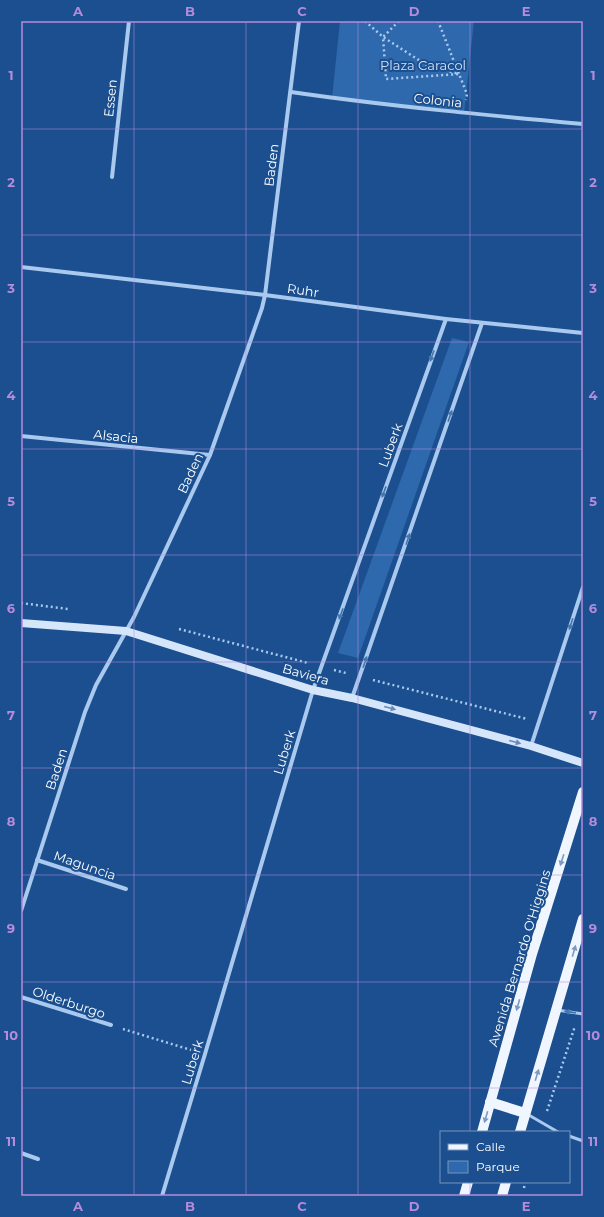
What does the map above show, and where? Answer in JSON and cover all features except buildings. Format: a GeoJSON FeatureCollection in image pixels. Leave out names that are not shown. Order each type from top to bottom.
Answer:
{"type":"FeatureCollection","features":[{"type":"Feature","properties":{"kind":"main road","name":"Avenida Bernardo O'Higgins"},"geometry":{"type":"LineString","coordinates":[[482,1131],[532,954],[583,792]]}},
{"type":"Feature","properties":{"kind":"main road"},"geometry":{"type":"LineString","coordinates":[[520,1131],[583,919]]}},
{"type":"Feature","properties":{"kind":"main road"},"geometry":{"type":"LineString","coordinates":[[490,1102],[525,1113]]}},
{"type":"Feature","properties":{"kind":"main road"},"geometry":{"type":"LineString","coordinates":[[464,1196],[468,1183]]}},
{"type":"Feature","properties":{"kind":"main road"},"geometry":{"type":"LineString","coordinates":[[502,1196],[506,1183]]}},
{"type":"Feature","properties":{"kind":"street","name":"Essen"},"geometry":{"type":"LineString","coordinates":[[112,177],[128,21]]}},
{"type":"Feature","properties":{"kind":"street","name":"Baden"},"geometry":{"type":"LineString","coordinates":[[21,911],[85,712],[96,686],[134,617],[210,455],[262,308],[265,295],[291,92],[298,21]]}},
{"type":"Feature","properties":{"kind":"street","name":"Colonia"},"geometry":{"type":"LineString","coordinates":[[291,92],[464,113],[583,124]]}},
{"type":"Feature","properties":{"kind":"street","name":"Ruhr"},"geometry":{"type":"LineString","coordinates":[[21,267],[265,295],[446,319],[583,333]]}},
{"type":"Feature","properties":{"kind":"street","name":"Luberk"},"geometry":{"type":"LineString","coordinates":[[162,1196],[313,690],[446,319]]}},
{"type":"Feature","properties":{"kind":"street"},"geometry":{"type":"LineString","coordinates":[[352,698],[482,322]]}},
{"type":"Feature","properties":{"kind":"street","name":"Alsacia"},"geometry":{"type":"LineString","coordinates":[[21,436],[210,455]]}},
{"type":"Feature","properties":{"kind":"street"},"geometry":{"type":"LineString","coordinates":[[531,746],[583,587]]}},
{"type":"Feature","properties":{"kind":"street","name":"Baviera"},"geometry":{"type":"LineString","coordinates":[[21,623],[126,631],[313,690],[352,698],[531,746],[583,763]]}},
{"type":"Feature","properties":{"kind":"street","name":"Maguncia"},"geometry":{"type":"LineString","coordinates":[[37,860],[126,889]]}},
{"type":"Feature","properties":{"kind":"street","name":"Olderburgo"},"geometry":{"type":"LineString","coordinates":[[21,997],[111,1025]]}},
{"type":"Feature","properties":{"kind":"street"},"geometry":{"type":"LineString","coordinates":[[21,1154],[38,1159]]}},
{"type":"Feature","properties":{"kind":"lane"},"geometry":{"type":"LineString","coordinates":[[557,1010],[581,1014]]}},
{"type":"Feature","properties":{"kind":"lane"},"geometry":{"type":"LineString","coordinates":[[525,1113],[556,1131]]}},
{"type":"Feature","properties":{"kind":"lane"},"geometry":{"type":"LineString","coordinates":[[570,1136],[583,1142]]}},
{"type":"Feature","properties":{"kind":"path"},"geometry":{"type":"LineString","coordinates":[[364,21],[383,37],[428,66],[459,74]]}},
{"type":"Feature","properties":{"kind":"path"},"geometry":{"type":"LineString","coordinates":[[398,21],[383,37],[386,79],[459,74]]}},
{"type":"Feature","properties":{"kind":"path"},"geometry":{"type":"LineString","coordinates":[[438,21],[467,94],[464,113]]}},
{"type":"Feature","properties":{"kind":"path"},"geometry":{"type":"LineString","coordinates":[[21,603],[74,610]]}},
{"type":"Feature","properties":{"kind":"path"},"geometry":{"type":"LineString","coordinates":[[172,627],[322,667],[540,722]]}},
{"type":"Feature","properties":{"kind":"path"},"geometry":{"type":"LineString","coordinates":[[542,1124],[581,1014]]}},
{"type":"Feature","properties":{"kind":"path"},"geometry":{"type":"LineString","coordinates":[[111,1025],[205,1054]]}},
{"type":"Feature","properties":{"kind":"green space","name":"Plaza Caracol"},"geometry":{"type":"Polygon","coordinates":[[[340,21],[474,21],[464,113],[332,98],[340,21]]]}},
{"type":"Feature","properties":{"kind":"green space"},"geometry":{"type":"Polygon","coordinates":[[[452,338],[469,342],[358,658],[338,653],[452,338]]]}}]}
